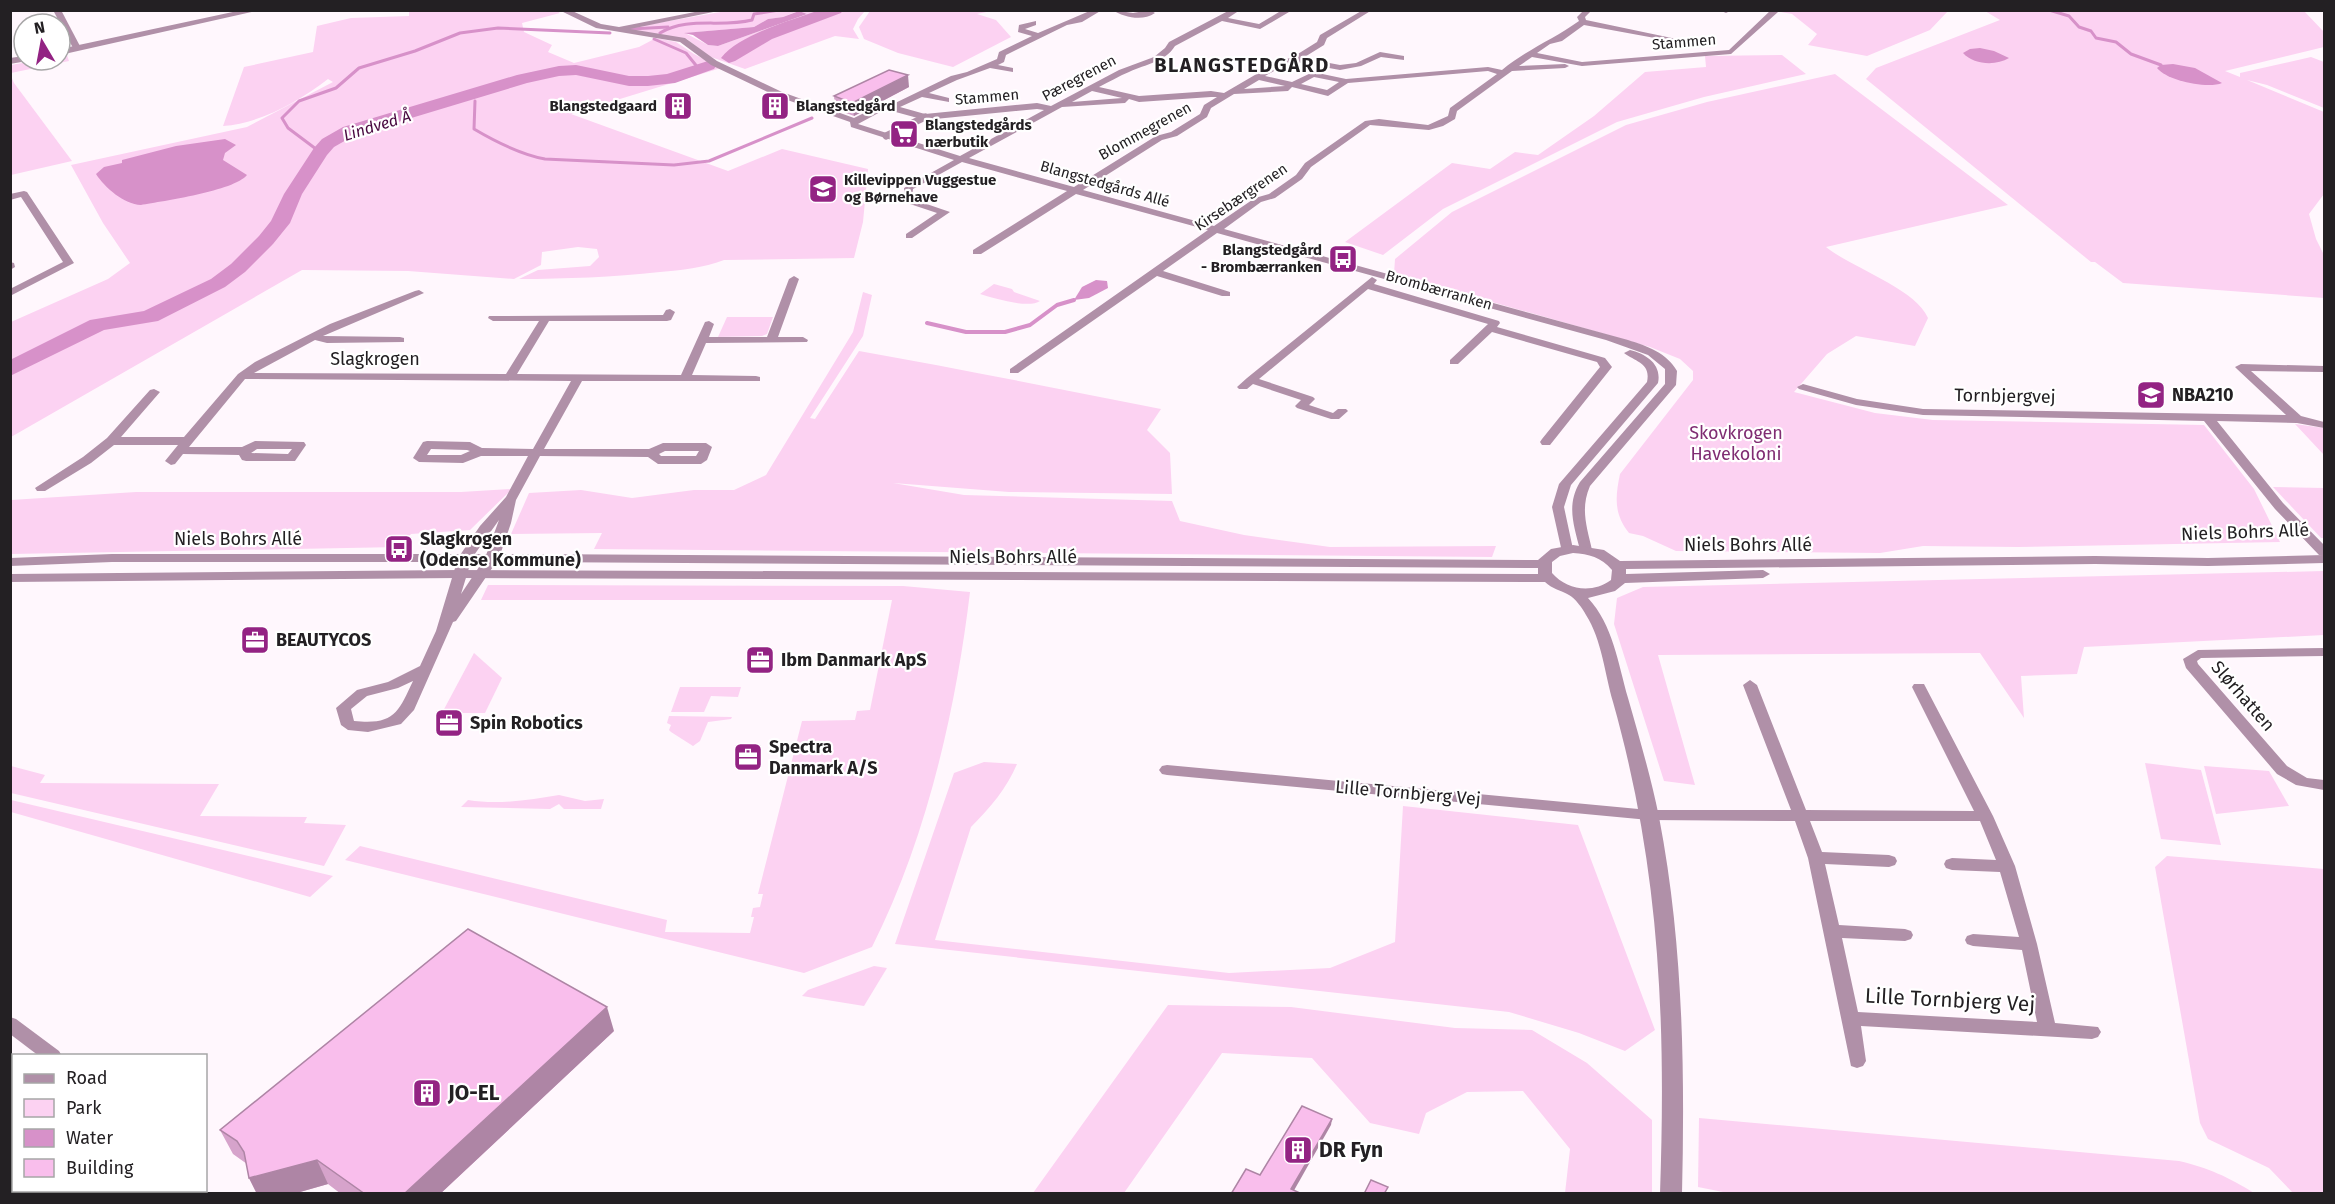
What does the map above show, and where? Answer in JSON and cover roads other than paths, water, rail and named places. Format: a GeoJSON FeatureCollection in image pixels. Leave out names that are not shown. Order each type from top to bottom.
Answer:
{"type":"FeatureCollection","features":[{"type":"Feature","properties":{"kind":"street"},"geometry":{"type":"LineString","coordinates":[[57,10],[77,48]]}},
{"type":"Feature","properties":{"kind":"street"},"geometry":{"type":"LineString","coordinates":[[72,49],[231,13],[256,10]]}},
{"type":"Feature","properties":{"kind":"street","name":"Blangstedgårds Allé"},"geometry":{"type":"LineString","coordinates":[[562,10],[588,23],[616,30],[682,40],[704,56],[779,94],[854,121],[854,125],[886,136],[1216,231],[1640,348],[1664,361],[1672,375],[1670,385],[1584,485],[1577,498],[1576,509],[1586,550]]}},
{"type":"Feature","properties":{"kind":"street"},"geometry":{"type":"LineString","coordinates":[[616,30],[720,10]]}},
{"type":"Feature","properties":{"kind":"street"},"geometry":{"type":"LineString","coordinates":[[854,121],[882,108],[892,108],[954,78],[970,74],[1001,60],[1002,54],[1099,10]]}},
{"type":"Feature","properties":{"kind":"street"},"geometry":{"type":"LineString","coordinates":[[1114,10],[1134,15]]}},
{"type":"Feature","properties":{"kind":"street","name":"Pæregrenen"},"geometry":{"type":"LineString","coordinates":[[909,236],[945,212],[907,200],[909,188],[1054,107],[1131,67],[1150,60],[1170,49],[1172,44],[1237,10]]}},
{"type":"Feature","properties":{"kind":"street"},"geometry":{"type":"LineString","coordinates":[[1219,18],[1260,27],[1286,12],[1279,10]]}},
{"type":"Feature","properties":{"kind":"street","name":"Blommegrenen"},"geometry":{"type":"LineString","coordinates":[[977,252],[1159,138],[1174,134],[1204,115],[1207,107],[1280,64],[1296,59],[1321,44],[1323,37],[1369,10]]}},
{"type":"Feature","properties":{"kind":"street","name":"Kirsebærgrenen"},"geometry":{"type":"LineString","coordinates":[[1014,371],[1258,200],[1272,196],[1299,177],[1308,165],[1368,123],[1376,122],[1408,129],[1441,125],[1452,117],[1453,110],[1506,71],[1547,42],[1559,39],[1583,22],[1581,17],[1589,10]]}},
{"type":"Feature","properties":{"kind":"street","name":"Stammen"},"geometry":{"type":"LineString","coordinates":[[886,136],[925,117],[1037,106],[1054,107],[1229,94],[1298,86],[1313,74],[1347,81],[1488,69],[1506,71],[1731,52],[1773,12]]}},
{"type":"Feature","properties":{"kind":"street"},"geometry":{"type":"LineString","coordinates":[[1583,22],[1682,41]]}},
{"type":"Feature","properties":{"kind":"street"},"geometry":{"type":"LineString","coordinates":[[1033,23],[1022,27],[1021,30],[1038,36]]}},
{"type":"Feature","properties":{"kind":"street"},"geometry":{"type":"LineString","coordinates":[[1296,59],[1338,68],[1361,66],[1380,54],[1401,58]]}},
{"type":"Feature","properties":{"kind":"street","name":"Stammen"},"geometry":{"type":"LineString","coordinates":[[1530,54],[1582,64]]}},
{"type":"Feature","properties":{"kind":"street"},"geometry":{"type":"LineString","coordinates":[[989,65],[1010,70]]}},
{"type":"Feature","properties":{"kind":"street","name":"Stammen"},"geometry":{"type":"LineString","coordinates":[[1257,77],[1328,93],[1347,81]]}},
{"type":"Feature","properties":{"kind":"street","name":"Stammen"},"geometry":{"type":"LineString","coordinates":[[1090,88],[1139,99]]}},
{"type":"Feature","properties":{"kind":"street"},"geometry":{"type":"LineString","coordinates":[[922,94],[946,100]]}},
{"type":"Feature","properties":{"kind":"street","name":"Stammen"},"geometry":{"type":"LineString","coordinates":[[892,108],[925,117]]}},
{"type":"Feature","properties":{"kind":"street"},"geometry":{"type":"LineString","coordinates":[[10,197],[24,194],[69,263],[10,293]]}},
{"type":"Feature","properties":{"kind":"street"},"geometry":{"type":"LineString","coordinates":[[1156,272],[1226,294]]}},
{"type":"Feature","properties":{"kind":"street","name":"Brombærranken"},"geometry":{"type":"LineString","coordinates":[[1342,411],[1335,417],[1301,406],[1309,399],[1247,383],[1379,276]]}},
{"type":"Feature","properties":{"kind":"street"},"geometry":{"type":"LineString","coordinates":[[771,340],[794,279]]}},
{"type":"Feature","properties":{"kind":"street","name":"Brombærranken"},"geometry":{"type":"LineString","coordinates":[[1367,285],[1495,322],[1454,362]]}},
{"type":"Feature","properties":{"kind":"street","name":"Slagkrogen"},"geometry":{"type":"LineString","coordinates":[[171,461],[242,376],[259,364],[313,336],[403,297],[419,293]]}},
{"type":"Feature","properties":{"kind":"street"},"geometry":{"type":"LineString","coordinates":[[493,318],[667,318],[670,312]]}},
{"type":"Feature","properties":{"kind":"street","name":"Blangstedgårds Allé"},"geometry":{"type":"LineString","coordinates":[[1511,313],[1635,355],[1653,368],[1655,375],[1652,383],[1564,484],[1558,507],[1567,549]]}},
{"type":"Feature","properties":{"kind":"street"},"geometry":{"type":"LineString","coordinates":[[509,378],[546,318]]}},
{"type":"Feature","properties":{"kind":"street"},"geometry":{"type":"LineString","coordinates":[[685,379],[709,324]]}},
{"type":"Feature","properties":{"kind":"street","name":"Brombærranken"},"geometry":{"type":"LineString","coordinates":[[1490,328],[1601,360],[1606,367],[1546,442]]}},
{"type":"Feature","properties":{"kind":"street","name":"Slagkrogen"},"geometry":{"type":"LineString","coordinates":[[313,336],[327,339],[400,340]]}},
{"type":"Feature","properties":{"kind":"street"},"geometry":{"type":"LineString","coordinates":[[702,340],[803,340]]}},
{"type":"Feature","properties":{"kind":"street"},"geometry":{"type":"LineString","coordinates":[[2297,419],[2241,367],[2325,369]]}},
{"type":"Feature","properties":{"kind":"street","name":"Slagkrogen"},"geometry":{"type":"LineString","coordinates":[[242,376],[756,379]]}},
{"type":"Feature","properties":{"kind":"street"},"geometry":{"type":"LineString","coordinates":[[427,668],[393,684],[362,693],[343,708],[348,725],[368,727],[396,721],[407,710],[427,668],[443,631],[462,566],[484,529],[511,498],[578,378]]}},
{"type":"Feature","properties":{"kind":"street","name":"Tornbjergvej"},"geometry":{"type":"LineString","coordinates":[[1803,387],[1856,402],[1923,412],[2297,419],[2325,425]]}},
{"type":"Feature","properties":{"kind":"street"},"geometry":{"type":"LineString","coordinates":[[41,488],[87,460],[111,441],[154,392]]}},
{"type":"Feature","properties":{"kind":"street"},"geometry":{"type":"LineString","coordinates":[[128,405],[143,405]]}},
{"type":"Feature","properties":{"kind":"street"},"geometry":{"type":"LineString","coordinates":[[2208,418],[2279,507],[2323,552]]}},
{"type":"Feature","properties":{"kind":"street"},"geometry":{"type":"LineString","coordinates":[[111,441],[244,451]]}},
{"type":"Feature","properties":{"kind":"street"},"geometry":{"type":"LineString","coordinates":[[479,452],[651,453]]}},
{"type":"Feature","properties":{"kind":"street"},"geometry":{"type":"LineString","coordinates":[[443,631],[486,566],[505,523],[511,498]]}},
{"type":"Feature","properties":{"kind":"street"},"geometry":{"type":"LineString","coordinates":[[1567,549],[1586,550],[1604,555],[1618,572],[1612,587],[1598,592],[1575,592],[1559,586],[1546,571],[1551,554],[1567,549]]}},
{"type":"Feature","properties":{"kind":"street","name":"Niels Bohrs Allé"},"geometry":{"type":"LineString","coordinates":[[1618,572],[1742,576],[1880,564],[2095,560],[2208,562],[2323,552]]}},
{"type":"Feature","properties":{"kind":"street","name":"Niels Bohrs Allé"},"geometry":{"type":"LineString","coordinates":[[10,562],[112,558],[462,566],[1546,571]]}},
{"type":"Feature","properties":{"kind":"street","name":"Niels Bohrs Allé"},"geometry":{"type":"LineString","coordinates":[[486,566],[582,565],[663,558],[1546,571]]}},
{"type":"Feature","properties":{"kind":"street"},"geometry":{"type":"LineString","coordinates":[[462,566],[486,566]]}},
{"type":"Feature","properties":{"kind":"street","name":"Niels Bohrs Allé"},"geometry":{"type":"LineString","coordinates":[[10,578],[289,576],[462,566]]}},
{"type":"Feature","properties":{"kind":"street"},"geometry":{"type":"LineString","coordinates":[[1575,592],[1595,617],[1630,729],[1649,815],[1672,982],[1675,1097],[1671,1194]]}},
{"type":"Feature","properties":{"kind":"street"},"geometry":{"type":"LineString","coordinates":[[1595,617],[1598,592]]}},
{"type":"Feature","properties":{"kind":"street","name":"Slørhatten"},"geometry":{"type":"LineString","coordinates":[[2325,652],[2198,654],[2190,659],[2191,665],[2282,770],[2293,779],[2308,784],[2325,785]]}},
{"type":"Feature","properties":{"kind":"street","name":"Lille Tornbjerg Vej"},"geometry":{"type":"LineString","coordinates":[[1750,685],[1802,816],[1816,858],[1851,1019],[1857,1061]]}},
{"type":"Feature","properties":{"kind":"street","name":"Lille Tornbjerg Vej"},"geometry":{"type":"LineString","coordinates":[[1919,687],[1985,816],[2007,866],[2029,944],[2047,1029]]}},
{"type":"Feature","properties":{"kind":"street","name":"Lille Tornbjerg Vej"},"geometry":{"type":"LineString","coordinates":[[1167,770],[1649,815],[1985,816]]}},
{"type":"Feature","properties":{"kind":"street"},"geometry":{"type":"LineString","coordinates":[[1816,858],[1889,861]]}},
{"type":"Feature","properties":{"kind":"street"},"geometry":{"type":"LineString","coordinates":[[1952,864],[2007,866]]}},
{"type":"Feature","properties":{"kind":"street"},"geometry":{"type":"LineString","coordinates":[[1833,931],[1905,935]]}},
{"type":"Feature","properties":{"kind":"street"},"geometry":{"type":"LineString","coordinates":[[1973,940],[2029,944]]}},
{"type":"Feature","properties":{"kind":"street","name":"Lille Tornbjerg Vej"},"geometry":{"type":"LineString","coordinates":[[1851,1019],[2092,1032]]}},
{"type":"Feature","properties":{"kind":"street"},"geometry":{"type":"LineString","coordinates":[[10,1024],[50,1054]]}},
{"type":"Feature","properties":{"kind":"water"},"geometry":{"type":"Polygon","coordinates":[[[799,11],[807,14],[718,46],[708,45],[693,35],[684,33],[754,27],[768,19],[783,17],[799,11]]]}},
{"type":"Feature","properties":{"kind":"water"},"geometry":{"type":"Polygon","coordinates":[[[1980,48],[2009,58],[2004,61],[1985,63],[1973,60],[1963,53],[1970,49],[1980,48]]]}},
{"type":"Feature","properties":{"kind":"water"},"geometry":{"type":"Polygon","coordinates":[[[2173,64],[2195,68],[2222,83],[2207,85],[2188,83],[2169,77],[2157,68],[2161,65],[2173,64]]]}},
{"type":"Feature","properties":{"kind":"water"},"geometry":{"type":"Polygon","coordinates":[[[225,139],[236,145],[225,153],[223,160],[247,175],[240,181],[214,190],[141,205],[128,202],[116,194],[104,185],[96,174],[104,167],[122,163],[122,160],[176,146],[225,139]]]}},
{"type":"Feature","properties":{"kind":"water"},"geometry":{"type":"Polygon","coordinates":[[[1096,280],[1107,281],[1108,288],[1089,298],[1074,300],[1082,287],[1096,280]]]}},
{"type":"Feature","properties":{"kind":"waterway","name":"Lindved Å"},"geometry":{"type":"LineString","coordinates":[[660,33],[682,25],[752,20],[754,14],[779,10]]}},
{"type":"Feature","properties":{"kind":"waterway"},"geometry":{"type":"LineString","coordinates":[[729,58],[767,36],[836,10]]}},
{"type":"Feature","properties":{"kind":"waterway"},"geometry":{"type":"LineString","coordinates":[[2049,10],[2069,16],[2079,27],[2091,31],[2096,38],[2116,42],[2131,54],[2161,65]]}},
{"type":"Feature","properties":{"kind":"waterway"},"geometry":{"type":"LineString","coordinates":[[631,29],[668,27]]}},
{"type":"Feature","properties":{"kind":"waterway"},"geometry":{"type":"LineString","coordinates":[[320,152],[288,128],[282,118],[299,101],[336,88],[359,68],[415,51],[460,33],[498,28],[610,33]]}},
{"type":"Feature","properties":{"kind":"waterway","name":"Lindved Å"},"geometry":{"type":"LineString","coordinates":[[654,39],[686,53],[699,69]]}},
{"type":"Feature","properties":{"kind":"waterway","name":"Lindved Å"},"geometry":{"type":"LineString","coordinates":[[10,369],[98,325],[150,316],[218,283],[238,268],[266,240],[280,223],[293,194],[320,152],[328,143],[349,131],[523,79],[559,71],[576,70],[629,81],[648,81],[669,79],[708,66]]}},
{"type":"Feature","properties":{"kind":"waterway"},"geometry":{"type":"LineString","coordinates":[[475,101],[474,129],[508,147],[545,159],[674,165],[709,161],[812,118]]}},
{"type":"Feature","properties":{"kind":"waterway"},"geometry":{"type":"LineString","coordinates":[[927,323],[966,332],[1005,332],[1030,325],[1057,305],[1074,300]]}},
{"type":"Feature","properties":{"kind":"place","name":"Blangstedgaard"},"geometry":{"type":"Point","coordinates":[678,106]}},
{"type":"Feature","properties":{"kind":"place","name":"Blangstedgård"},"geometry":{"type":"Point","coordinates":[775,106]}},
{"type":"Feature","properties":{"kind":"place","name":"Blangstedgårds nærbutik"},"geometry":{"type":"Point","coordinates":[904,134]}},
{"type":"Feature","properties":{"kind":"place","name":"Killevippen Vuggestue og Børnehave"},"geometry":{"type":"Point","coordinates":[823,189]}},
{"type":"Feature","properties":{"kind":"place","name":"Blangstedgård - Brombærranken"},"geometry":{"type":"Point","coordinates":[1343,259]}},
{"type":"Feature","properties":{"kind":"place","name":"NBA210"},"geometry":{"type":"Point","coordinates":[2151,395]}},
{"type":"Feature","properties":{"kind":"place","name":"Slagkrogen (Odense Kommune)"},"geometry":{"type":"Point","coordinates":[399,549]}},
{"type":"Feature","properties":{"kind":"place","name":"BEAUTYCOS"},"geometry":{"type":"Point","coordinates":[255,640]}},
{"type":"Feature","properties":{"kind":"place","name":"Ibm Danmark ApS"},"geometry":{"type":"Point","coordinates":[760,660]}},
{"type":"Feature","properties":{"kind":"place","name":"Spin Robotics"},"geometry":{"type":"Point","coordinates":[449,723]}},
{"type":"Feature","properties":{"kind":"place","name":"Spectra Danmark A/S"},"geometry":{"type":"Point","coordinates":[748,757]}},
{"type":"Feature","properties":{"kind":"place","name":"JO-EL"},"geometry":{"type":"Point","coordinates":[427,1093]}},
{"type":"Feature","properties":{"kind":"place","name":"DR Fyn"},"geometry":{"type":"Point","coordinates":[1298,1150]}},
{"type":"Feature","properties":{"kind":"district","name":"BLANGSTEDGÅRD"},"geometry":{"type":"Point","coordinates":[1242,65]}},
{"type":"Feature","properties":{"kind":"park label","name":"Skovkrogen Havekoloni"},"geometry":{"type":"Point","coordinates":[1736,443]}}]}
